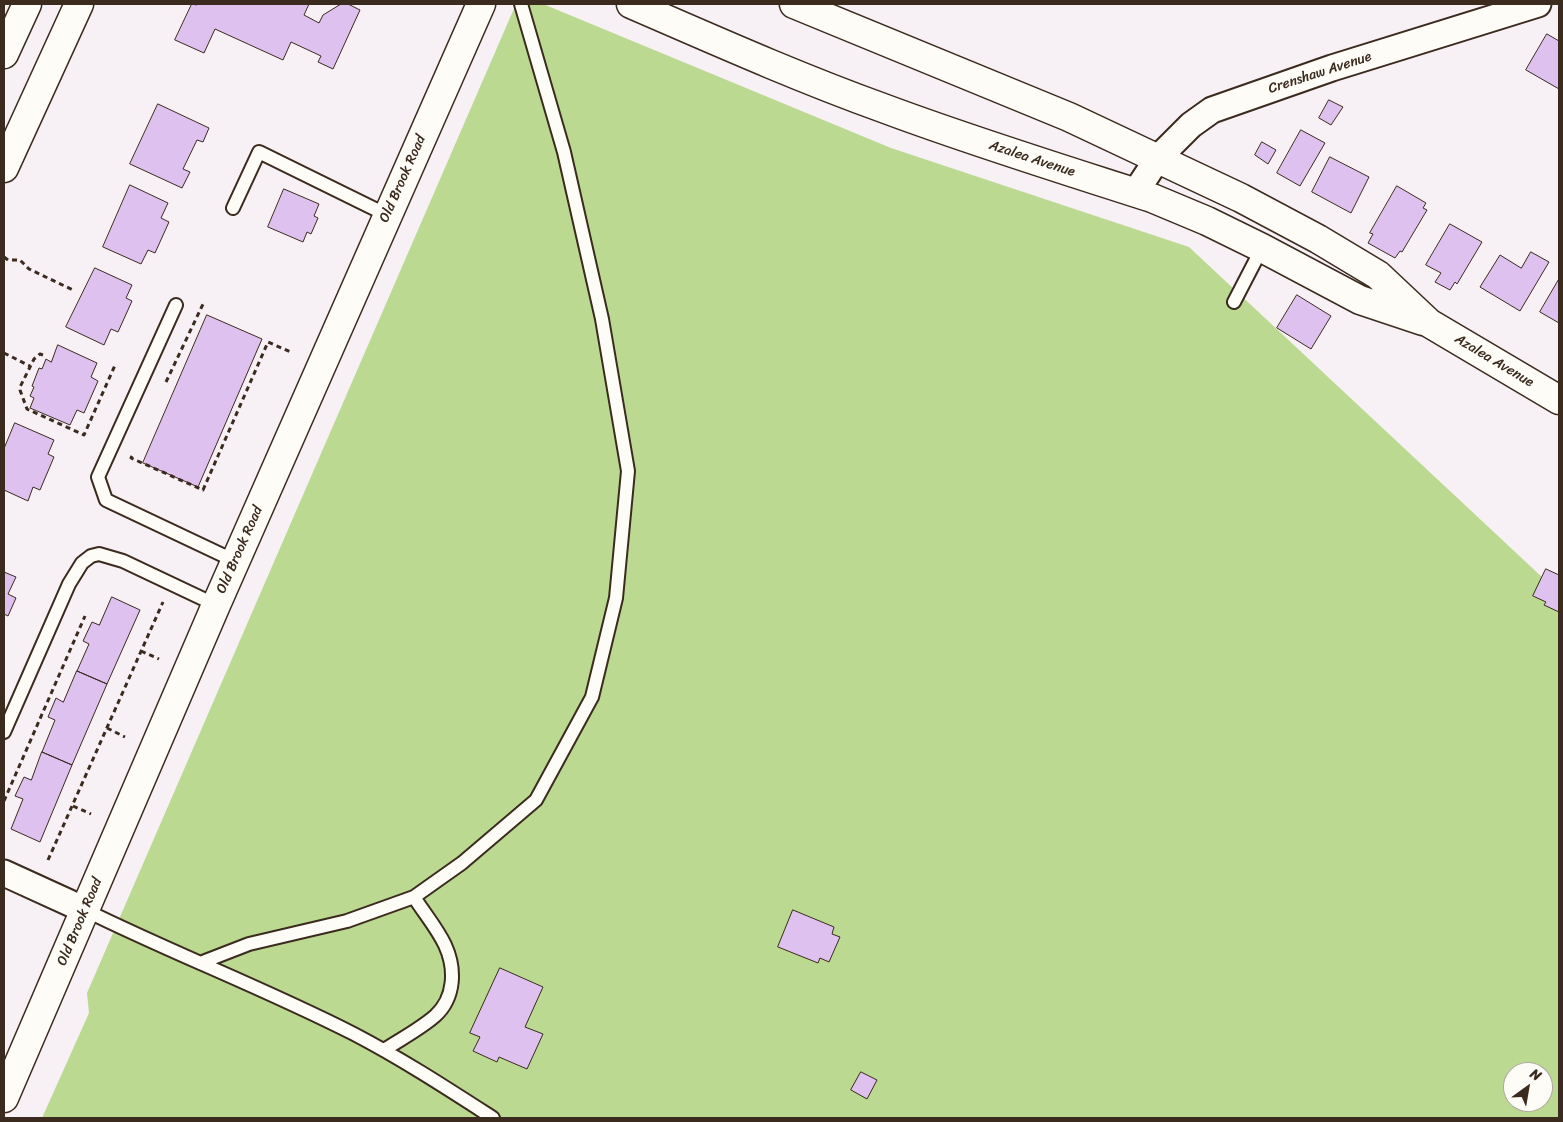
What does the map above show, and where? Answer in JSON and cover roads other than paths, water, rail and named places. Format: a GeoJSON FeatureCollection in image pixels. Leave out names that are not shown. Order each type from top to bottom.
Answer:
{"type":"FeatureCollection","features":[{"type":"Feature","properties":{"kind":"main road"},"geometry":{"type":"LineString","coordinates":[[4,54],[27,4]]}},
{"type":"Feature","properties":{"kind":"main road"},"geometry":{"type":"LineString","coordinates":[[4,168],[80,4]]}},
{"type":"Feature","properties":{"kind":"main road","name":"Old Brook Road"},"geometry":{"type":"LineString","coordinates":[[4,1098],[216,604],[481,4]]}},
{"type":"Feature","properties":{"kind":"main road","name":"Azalea Avenue"},"geometry":{"type":"LineString","coordinates":[[631,4],[881,108],[1177,208],[1262,248],[1360,300],[1429,323],[1559,400]]}},
{"type":"Feature","properties":{"kind":"main road","name":"Azalea Avenue"},"geometry":{"type":"LineString","coordinates":[[794,4],[1060,113],[1249,202],[1318,239],[1378,275],[1429,323]]}},
{"type":"Feature","properties":{"kind":"street","name":"Crenshaw Avenue"},"geometry":{"type":"LineString","coordinates":[[1135,193],[1158,158],[1191,125],[1212,110],[1332,68],[1538,4]]}},
{"type":"Feature","properties":{"kind":"street"},"geometry":{"type":"LineString","coordinates":[[4,873],[86,910]]}},
{"type":"Feature","properties":{"kind":"lane"},"geometry":{"type":"LineString","coordinates":[[200,963],[248,944],[347,921],[414,897],[462,863],[536,800],[592,697],[616,598],[628,471],[594,282],[564,152],[521,4]]}},
{"type":"Feature","properties":{"kind":"lane"},"geometry":{"type":"LineString","coordinates":[[233,208],[259,152],[387,215]]}},
{"type":"Feature","properties":{"kind":"lane"},"geometry":{"type":"LineString","coordinates":[[1234,302],[1262,248]]}},
{"type":"Feature","properties":{"kind":"lane"},"geometry":{"type":"LineString","coordinates":[[176,305],[98,477],[106,500],[235,561]]}},
{"type":"Feature","properties":{"kind":"lane"},"geometry":{"type":"LineString","coordinates":[[4,732],[69,584],[82,562],[90,556],[99,554],[123,561],[216,604]]}},
{"type":"Feature","properties":{"kind":"lane"},"geometry":{"type":"LineString","coordinates":[[384,1050],[436,1016],[447,1002],[452,990],[451,963],[445,945],[414,897]]}},
{"type":"Feature","properties":{"kind":"lane"},"geometry":{"type":"LineString","coordinates":[[86,910],[126,931],[352,1033],[434,1080],[493,1118]]}}]}
